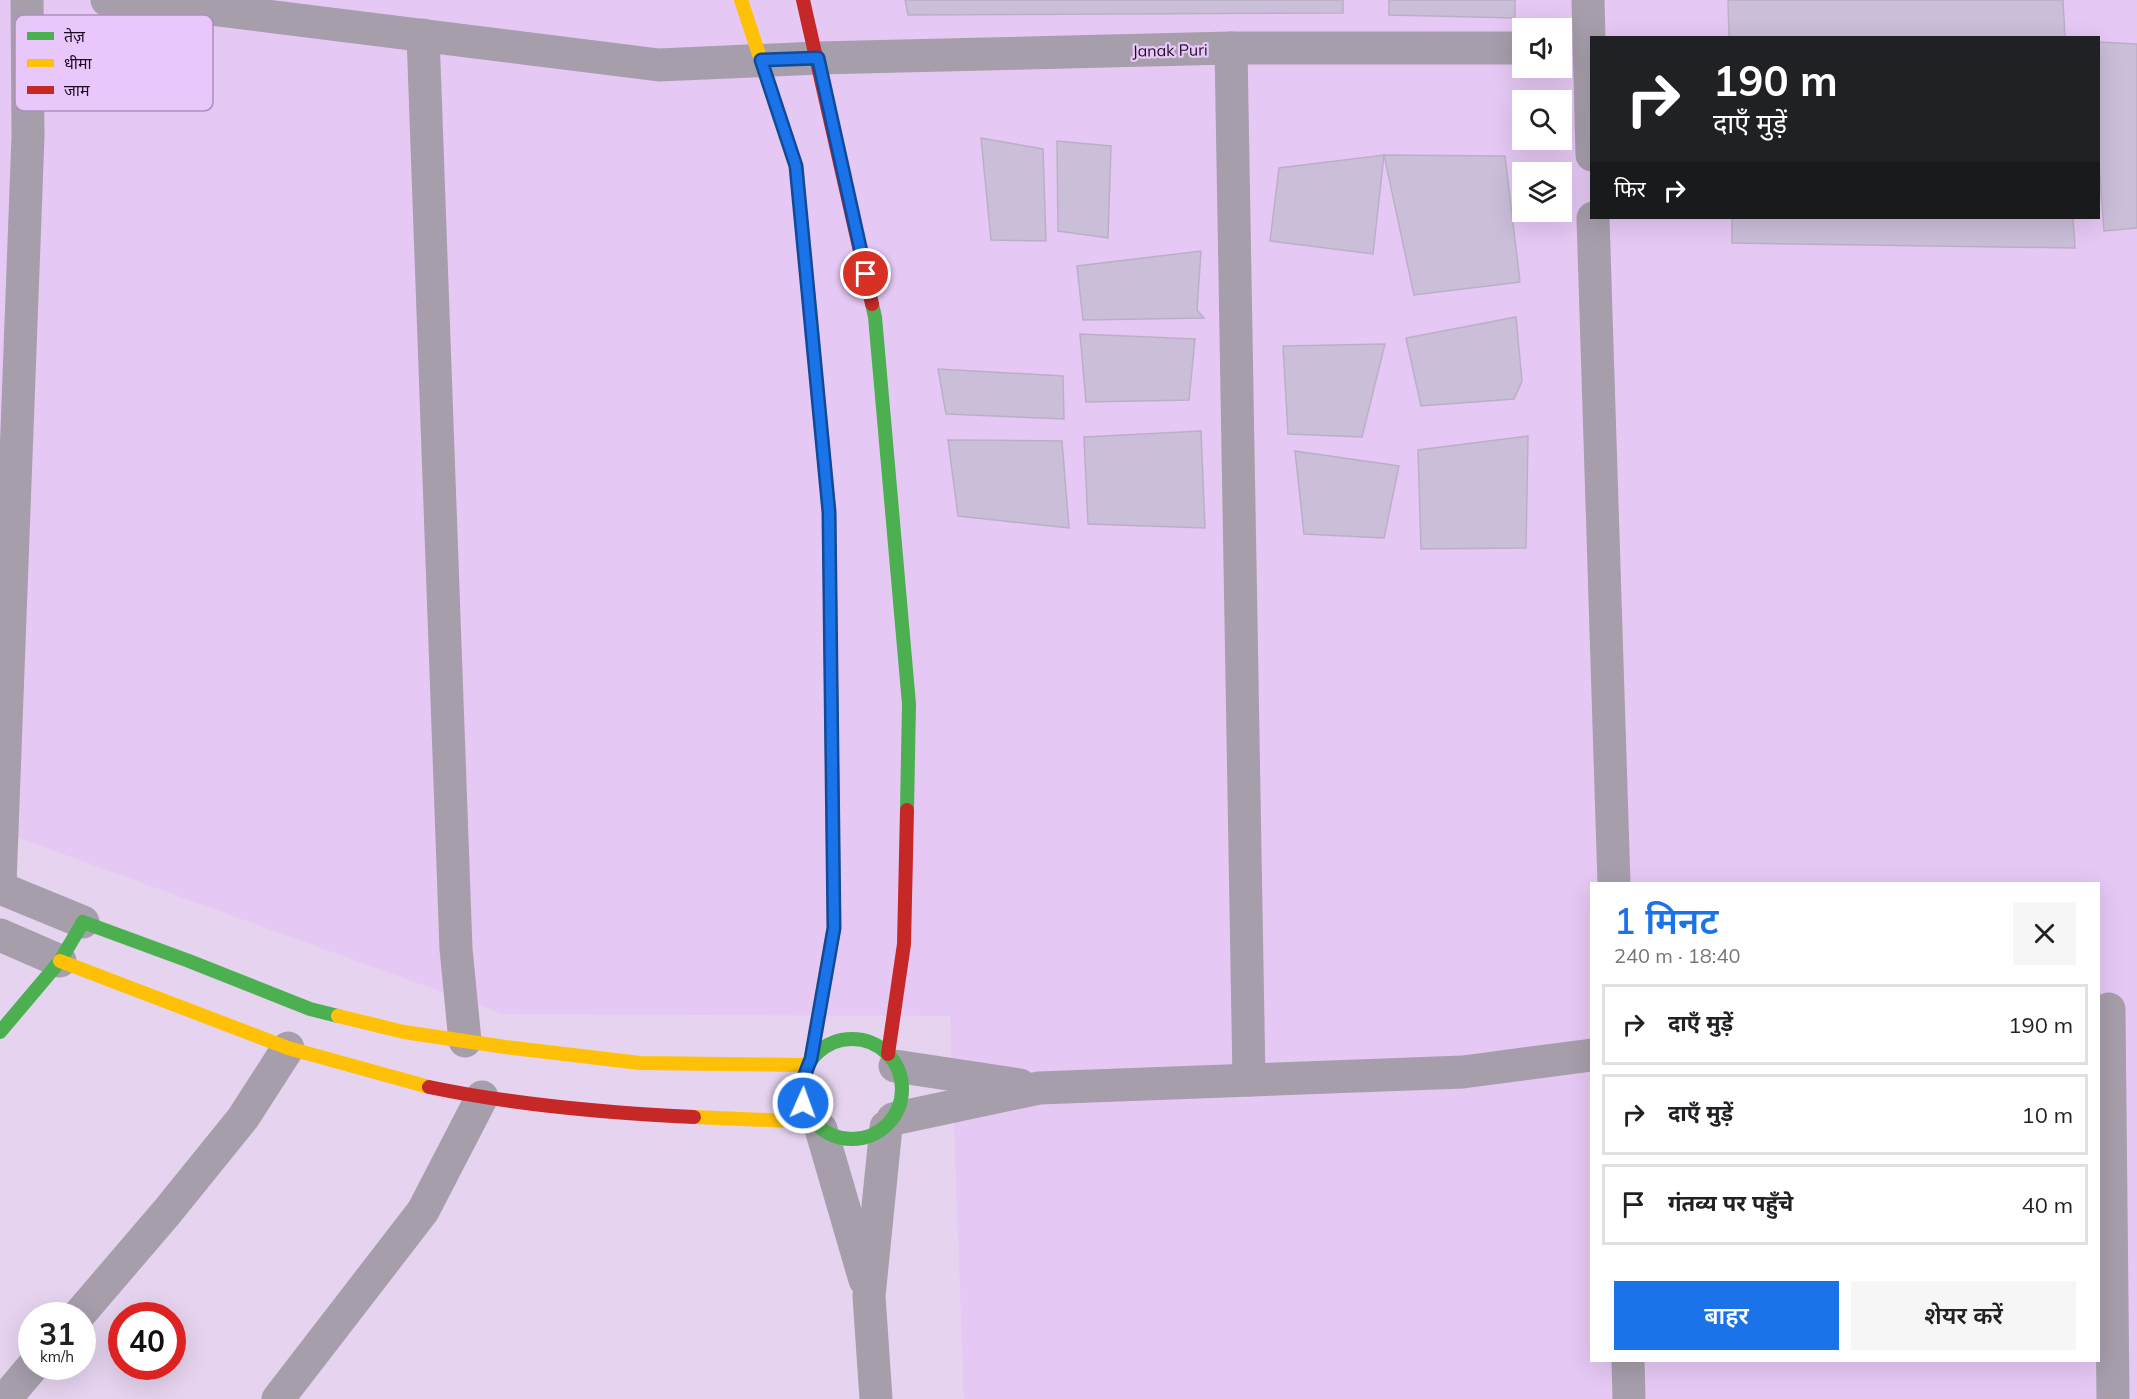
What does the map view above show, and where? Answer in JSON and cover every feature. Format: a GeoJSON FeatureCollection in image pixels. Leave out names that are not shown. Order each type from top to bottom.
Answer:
{"type":"FeatureCollection","features":[{"type":"Feature","properties":{"kind":"street"},"geometry":{"type":"LineString","coordinates":[[27,0],[27,15]]}},
{"type":"Feature","properties":{"kind":"street","name":"Janak Puri"},"geometry":{"type":"LineString","coordinates":[[107,0],[170,2],[423,36],[659,64],[1231,48],[1512,48]]}},
{"type":"Feature","properties":{"kind":"street"},"geometry":{"type":"LineString","coordinates":[[741,0],[796,166],[829,512],[834,928],[810,1062],[801,1085],[803,1103],[817,1126],[869,1296]]}},
{"type":"Feature","properties":{"kind":"street"},"geometry":{"type":"LineString","coordinates":[[803,0],[875,317],[909,704],[904,944],[892,1060]]}},
{"type":"Feature","properties":{"kind":"street"},"geometry":{"type":"LineString","coordinates":[[1588,0],[1575,48],[1590,142]]}},
{"type":"Feature","properties":{"kind":"street"},"geometry":{"type":"LineString","coordinates":[[423,36],[456,949],[465,1041]]}},
{"type":"Feature","properties":{"kind":"street"},"geometry":{"type":"LineString","coordinates":[[1231,48],[1249,1080]]}},
{"type":"Feature","properties":{"kind":"street"},"geometry":{"type":"LineString","coordinates":[[0,935],[60,961],[288,1048],[430,1087],[482,1097],[644,1115],[817,1126],[836,1138],[860,1140],[880,1132],[889,1123],[901,1104],[903,1093],[901,1076],[892,1060],[874,1044],[857,1039],[840,1040],[824,1047],[810,1062],[640,1063],[404,1032],[310,1009],[83,922],[0,886],[28,111]]}},
{"type":"Feature","properties":{"kind":"street"},"geometry":{"type":"LineString","coordinates":[[1593,219],[1614,882]]}},
{"type":"Feature","properties":{"kind":"street"},"geometry":{"type":"LineString","coordinates":[[0,1032],[60,961],[83,922]]}},
{"type":"Feature","properties":{"kind":"street"},"geometry":{"type":"LineString","coordinates":[[2109,1009],[2113,1399]]}},
{"type":"Feature","properties":{"kind":"street"},"geometry":{"type":"LineString","coordinates":[[90,1302],[168,1212],[243,1118],[288,1048]]}},
{"type":"Feature","properties":{"kind":"street"},"geometry":{"type":"LineString","coordinates":[[889,1123],[1039,1088],[1463,1072],[1590,1054]]}},
{"type":"Feature","properties":{"kind":"street"},"geometry":{"type":"LineString","coordinates":[[892,1060],[1039,1088]]}},
{"type":"Feature","properties":{"kind":"street"},"geometry":{"type":"LineString","coordinates":[[278,1399],[423,1211],[482,1097]]}},
{"type":"Feature","properties":{"kind":"street"},"geometry":{"type":"LineString","coordinates":[[876,1399],[869,1296],[889,1123]]}},
{"type":"Feature","properties":{"kind":"street"},"geometry":{"type":"LineString","coordinates":[[1628,1362],[1629,1399]]}},
{"type":"Feature","properties":{"kind":"street"},"geometry":{"type":"LineString","coordinates":[[5,1399],[21,1380]]}},
{"type":"Feature","properties":{"kind":"shaded area"},"geometry":{"type":"Polygon","coordinates":[[[0,0],[2137,0],[2137,1399],[964,1399],[950,1016],[502,1014],[0,831],[0,0]]]}},
{"type":"Feature","properties":{"kind":"building"},"geometry":{"type":"Polygon","coordinates":[[[905,0],[1343,0],[1343,13],[908,15],[905,0]]]}},
{"type":"Feature","properties":{"kind":"building"},"geometry":{"type":"Polygon","coordinates":[[[1389,0],[1515,0],[1515,18],[1389,15],[1389,0]]]}},
{"type":"Feature","properties":{"kind":"building"},"geometry":{"type":"Polygon","coordinates":[[[1728,0],[2063,0],[2065,36],[1729,36],[1728,0]]]}},
{"type":"Feature","properties":{"kind":"building"},"geometry":{"type":"Polygon","coordinates":[[[2100,42],[2137,44],[2137,228],[2104,231],[2100,178],[2100,42]]]}},
{"type":"Feature","properties":{"kind":"building"},"geometry":{"type":"Polygon","coordinates":[[[981,138],[1043,149],[1046,241],[991,240],[981,138]]]}},
{"type":"Feature","properties":{"kind":"building"},"geometry":{"type":"Polygon","coordinates":[[[1057,141],[1111,146],[1108,238],[1058,231],[1057,141]]]}},
{"type":"Feature","properties":{"kind":"building"},"geometry":{"type":"Polygon","coordinates":[[[1384,155],[1373,254],[1270,241],[1279,168],[1384,155]]]}},
{"type":"Feature","properties":{"kind":"building"},"geometry":{"type":"Polygon","coordinates":[[[1384,155],[1505,156],[1520,282],[1414,295],[1384,155]]]}},
{"type":"Feature","properties":{"kind":"building"},"geometry":{"type":"Polygon","coordinates":[[[1732,219],[2073,219],[2075,248],[1732,243],[1732,219]]]}},
{"type":"Feature","properties":{"kind":"building"},"geometry":{"type":"Polygon","coordinates":[[[1201,251],[1197,310],[1204,318],[1083,320],[1077,266],[1201,251]]]}},
{"type":"Feature","properties":{"kind":"building"},"geometry":{"type":"Polygon","coordinates":[[[1516,317],[1522,381],[1514,399],[1421,406],[1406,338],[1516,317]]]}},
{"type":"Feature","properties":{"kind":"building"},"geometry":{"type":"Polygon","coordinates":[[[1080,334],[1195,339],[1189,400],[1086,402],[1080,334]]]}},
{"type":"Feature","properties":{"kind":"building"},"geometry":{"type":"Polygon","coordinates":[[[1385,344],[1362,437],[1288,434],[1283,346],[1385,344]]]}},
{"type":"Feature","properties":{"kind":"building"},"geometry":{"type":"Polygon","coordinates":[[[938,369],[1063,376],[1064,419],[946,414],[938,369]]]}},
{"type":"Feature","properties":{"kind":"building"},"geometry":{"type":"Polygon","coordinates":[[[1201,431],[1205,528],[1088,524],[1084,437],[1201,431]]]}},
{"type":"Feature","properties":{"kind":"building"},"geometry":{"type":"Polygon","coordinates":[[[1528,436],[1526,548],[1421,549],[1418,450],[1528,436]]]}},
{"type":"Feature","properties":{"kind":"building"},"geometry":{"type":"Polygon","coordinates":[[[948,440],[1062,441],[1069,528],[958,516],[948,440]]]}},
{"type":"Feature","properties":{"kind":"building"},"geometry":{"type":"Polygon","coordinates":[[[1295,451],[1399,466],[1384,538],[1304,534],[1295,451]]]}},
{"type":"Feature","properties":{"kind":"traffic: fast"},"geometry":{"type":"LineString","coordinates":[[872,304],[909,704],[907,810]]}},
{"type":"Feature","properties":{"kind":"traffic: fast"},"geometry":{"type":"LineString","coordinates":[[822,437],[829,512],[834,928],[831,943]]}},
{"type":"Feature","properties":{"kind":"traffic: fast"},"geometry":{"type":"LineString","coordinates":[[0,1032],[60,961],[83,922],[310,1009],[338,1016]]}},
{"type":"Feature","properties":{"kind":"traffic: fast"},"geometry":{"type":"LineString","coordinates":[[852,1039],[871,1043],[888,1053],[898,1070],[902,1089],[898,1108],[888,1125],[871,1135],[852,1139],[833,1135],[816,1125],[806,1108],[802,1089],[806,1070],[816,1053],[833,1043],[852,1039]]}},
{"type":"Feature","properties":{"kind":"traffic: slow"},"geometry":{"type":"LineString","coordinates":[[741,0],[796,166],[822,437]]}},
{"type":"Feature","properties":{"kind":"traffic: slow"},"geometry":{"type":"LineString","coordinates":[[811,1059],[831,943]]}},
{"type":"Feature","properties":{"kind":"traffic: slow"},"geometry":{"type":"LineString","coordinates":[[60,961],[288,1048],[429,1087]]}},
{"type":"Feature","properties":{"kind":"traffic: slow"},"geometry":{"type":"LineString","coordinates":[[338,1016],[404,1032],[640,1063],[809,1065]]}},
{"type":"Feature","properties":{"kind":"traffic: slow"},"geometry":{"type":"LineString","coordinates":[[694,1117],[813,1122]]}},
{"type":"Feature","properties":{"kind":"traffic: jam"},"geometry":{"type":"LineString","coordinates":[[803,0],[872,304]]}},
{"type":"Feature","properties":{"kind":"traffic: jam"},"geometry":{"type":"LineString","coordinates":[[888,1054],[904,944],[907,810]]}},
{"type":"Feature","properties":{"kind":"traffic: jam"},"geometry":{"type":"LineString","coordinates":[[429,1087],[494,1099],[561,1107],[694,1117]]}},
{"type":"Feature","properties":{"kind":"route"},"geometry":{"type":"LineString","coordinates":[[803,1103],[801,1085],[811,1059],[834,928],[829,512],[796,166],[761,60],[818,58],[866,274]]}}]}
